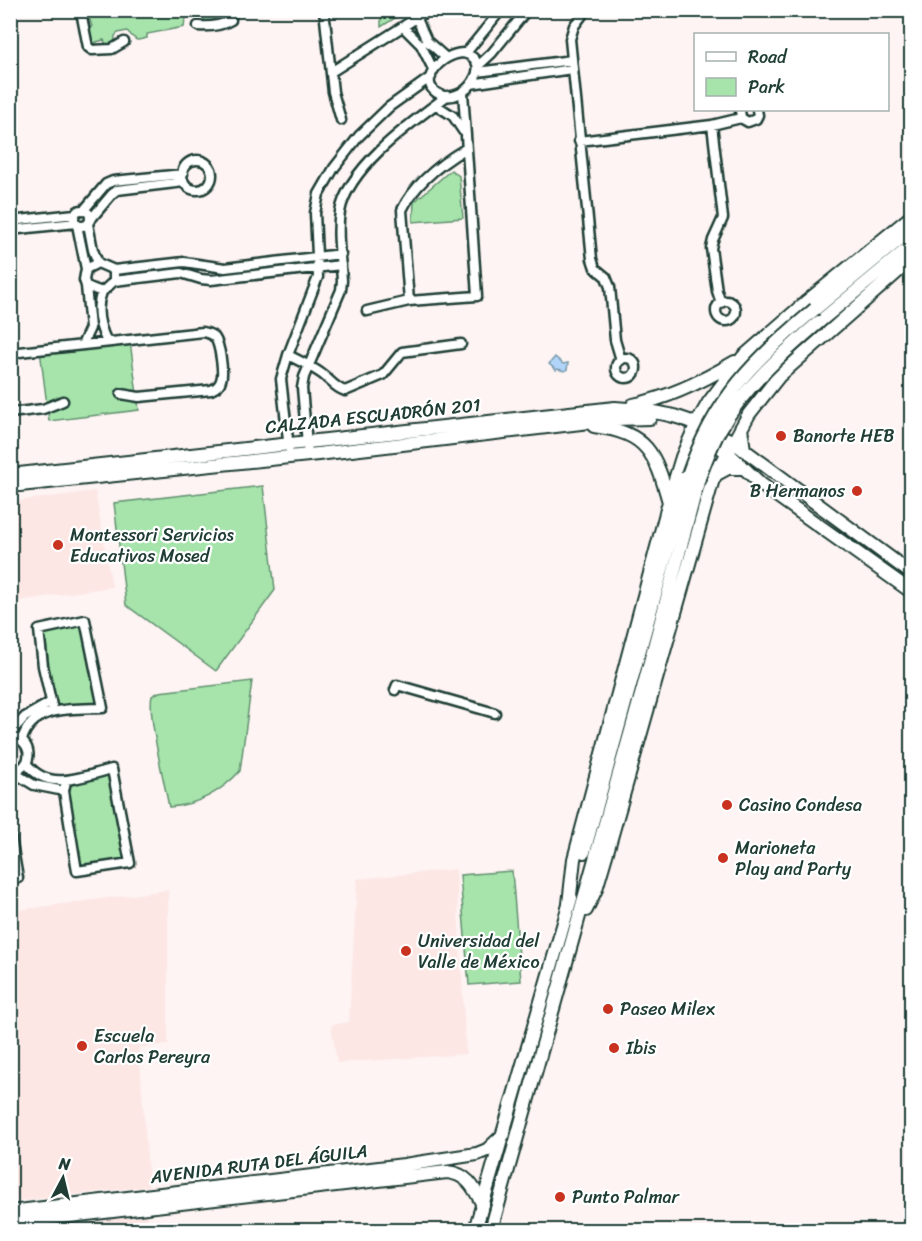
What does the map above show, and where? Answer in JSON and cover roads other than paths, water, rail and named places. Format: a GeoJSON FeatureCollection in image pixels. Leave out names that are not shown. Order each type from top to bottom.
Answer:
{"type":"FeatureCollection","features":[{"type":"Feature","properties":{"kind":"main road"},"geometry":{"type":"LineString","coordinates":[[615,408],[660,398],[682,390],[743,357],[912,216]]}},
{"type":"Feature","properties":{"kind":"main road"},"geometry":{"type":"LineString","coordinates":[[491,1230],[578,921],[638,685],[661,567],[688,474],[703,436],[718,408],[739,381],[779,339],[912,229]]}},
{"type":"Feature","properties":{"kind":"main road"},"geometry":{"type":"LineString","coordinates":[[475,1230],[569,904],[638,685],[699,478],[719,431],[740,400],[770,366],[912,245]]}},
{"type":"Feature","properties":{"kind":"main road"},"geometry":{"type":"LineString","coordinates":[[578,921],[596,889],[714,477],[749,414],[779,376],[912,259]]}},
{"type":"Feature","properties":{"kind":"main road"},"geometry":{"type":"LineString","coordinates":[[569,904],[574,859],[682,457],[695,427],[716,393],[743,357]]}},
{"type":"Feature","properties":{"kind":"main road"},"geometry":{"type":"LineString","coordinates":[[716,393],[717,408],[727,418],[742,418],[749,414]]}},
{"type":"Feature","properties":{"kind":"main road","name":"CALZADA ESCUADRÓN 201"},"geometry":{"type":"LineString","coordinates":[[10,475],[615,408],[664,412],[730,447]]}},
{"type":"Feature","properties":{"kind":"main road","name":"CALZADA ESCUADRÓN 201"},"geometry":{"type":"LineString","coordinates":[[10,486],[292,457],[615,419],[645,418],[695,427]]}},
{"type":"Feature","properties":{"kind":"main road"},"geometry":{"type":"LineString","coordinates":[[578,424],[618,430],[637,439],[654,459],[661,473],[669,503]]}},
{"type":"Feature","properties":{"kind":"main road"},"geometry":{"type":"LineString","coordinates":[[741,428],[749,454],[744,469]]}},
{"type":"Feature","properties":{"kind":"main road"},"geometry":{"type":"LineString","coordinates":[[730,447],[749,454],[912,574]]}},
{"type":"Feature","properties":{"kind":"main road"},"geometry":{"type":"LineString","coordinates":[[730,447],[744,469],[778,497],[912,592]]}},
{"type":"Feature","properties":{"kind":"main road"},"geometry":{"type":"LineString","coordinates":[[682,457],[690,453],[706,456],[714,470],[714,477]]}},
{"type":"Feature","properties":{"kind":"main road"},"geometry":{"type":"LineString","coordinates":[[714,477],[728,468],[744,469]]}},
{"type":"Feature","properties":{"kind":"main road","name":"AVENIDA RUTA DEL ÁGUILA"},"geometry":{"type":"LineString","coordinates":[[10,1223],[477,1154],[487,1150],[504,1134]]}},
{"type":"Feature","properties":{"kind":"main road","name":"AVENIDA RUTA DEL ÁGUILA"},"geometry":{"type":"LineString","coordinates":[[10,1212],[447,1172],[465,1177],[483,1205]]}},
{"type":"Feature","properties":{"kind":"street"},"geometry":{"type":"LineString","coordinates":[[84,10],[82,17],[88,47],[92,50],[112,49],[124,42]]}},
{"type":"Feature","properties":{"kind":"street"},"geometry":{"type":"LineString","coordinates":[[198,26],[213,26],[227,22],[231,20],[231,10]]}},
{"type":"Feature","properties":{"kind":"street"},"geometry":{"type":"LineString","coordinates":[[324,10],[333,92],[341,120]]}},
{"type":"Feature","properties":{"kind":"street"},"geometry":{"type":"LineString","coordinates":[[331,72],[429,10]]}},
{"type":"Feature","properties":{"kind":"street"},"geometry":{"type":"LineString","coordinates":[[466,53],[501,10]]}},
{"type":"Feature","properties":{"kind":"street"},"geometry":{"type":"LineString","coordinates":[[308,455],[302,388],[308,365],[341,290],[339,213],[343,200],[349,189],[385,145],[447,96],[463,92],[471,84],[478,69],[527,10]]}},
{"type":"Feature","properties":{"kind":"street"},"geometry":{"type":"LineString","coordinates":[[586,10],[577,20],[571,33],[579,141],[592,259],[595,268],[606,277],[610,287],[615,340],[621,360]]}},
{"type":"Feature","properties":{"kind":"street"},"geometry":{"type":"LineString","coordinates":[[417,19],[432,73],[433,88],[437,93],[447,96]]}},
{"type":"Feature","properties":{"kind":"street"},"geometry":{"type":"LineString","coordinates":[[404,27],[445,57]]}},
{"type":"Feature","properties":{"kind":"street"},"geometry":{"type":"LineString","coordinates":[[292,457],[288,444],[281,379],[314,290],[319,267],[315,213],[323,185],[373,121],[432,73],[445,57],[466,53],[474,58],[478,69]]}},
{"type":"Feature","properties":{"kind":"street"},"geometry":{"type":"LineString","coordinates":[[471,84],[534,70],[572,65]]}},
{"type":"Feature","properties":{"kind":"street"},"geometry":{"type":"LineString","coordinates":[[478,69],[534,70]]}},
{"type":"Feature","properties":{"kind":"street"},"geometry":{"type":"LineString","coordinates":[[367,311],[409,301],[477,296],[465,150],[463,92]]}},
{"type":"Feature","properties":{"kind":"street"},"geometry":{"type":"LineString","coordinates":[[436,105],[453,116],[464,134]]}},
{"type":"Feature","properties":{"kind":"street"},"geometry":{"type":"LineString","coordinates":[[579,141],[712,125],[740,114],[748,123],[758,116],[757,111]]}},
{"type":"Feature","properties":{"kind":"street"},"geometry":{"type":"LineString","coordinates":[[712,125],[723,218],[713,240],[711,258],[720,303]]}},
{"type":"Feature","properties":{"kind":"street"},"geometry":{"type":"LineString","coordinates":[[409,301],[402,210],[425,179],[465,150]]}},
{"type":"Feature","properties":{"kind":"street"},"geometry":{"type":"LineString","coordinates":[[10,221],[76,221],[81,226],[89,222],[117,190],[184,178],[113,181],[106,184],[84,210],[80,210],[76,221],[86,269],[84,280],[90,328],[82,345]]}},
{"type":"Feature","properties":{"kind":"street"},"geometry":{"type":"LineString","coordinates":[[84,210],[90,214],[93,250],[98,263]]}},
{"type":"Feature","properties":{"kind":"street"},"geometry":{"type":"LineString","coordinates":[[10,230],[76,221]]}},
{"type":"Feature","properties":{"kind":"street"},"geometry":{"type":"LineString","coordinates":[[86,269],[98,263],[114,270],[184,262],[225,268],[341,254]]}},
{"type":"Feature","properties":{"kind":"street"},"geometry":{"type":"LineString","coordinates":[[107,342],[99,320],[99,302],[102,291],[114,281],[181,273],[211,280],[341,265]]}},
{"type":"Feature","properties":{"kind":"street"},"geometry":{"type":"LineString","coordinates":[[114,270],[114,281]]}},
{"type":"Feature","properties":{"kind":"street"},"geometry":{"type":"LineString","coordinates":[[86,286],[102,291]]}},
{"type":"Feature","properties":{"kind":"street"},"geometry":{"type":"LineString","coordinates":[[10,353],[203,332],[213,336],[219,346],[222,374],[217,387],[212,390],[139,397],[121,394]]}},
{"type":"Feature","properties":{"kind":"street"},"geometry":{"type":"LineString","coordinates":[[288,355],[308,365],[339,389],[345,391],[383,375],[402,352],[461,344]]}},
{"type":"Feature","properties":{"kind":"street"},"geometry":{"type":"LineString","coordinates":[[10,412],[43,409],[63,401]]}},
{"type":"Feature","properties":{"kind":"street"},"geometry":{"type":"LineString","coordinates":[[11,771],[17,771],[27,764],[29,749],[22,740],[10,735],[28,720],[52,706],[103,708],[85,620],[39,630],[43,666],[52,706]]}},
{"type":"Feature","properties":{"kind":"street"},"geometry":{"type":"LineString","coordinates":[[394,690],[397,685],[495,713]]}},
{"type":"Feature","properties":{"kind":"street"},"geometry":{"type":"LineString","coordinates":[[22,740],[28,720]]}},
{"type":"Feature","properties":{"kind":"street"},"geometry":{"type":"LineString","coordinates":[[27,764],[40,776],[52,781],[66,781],[112,768],[130,863],[77,871],[64,791],[66,781]]}},
{"type":"Feature","properties":{"kind":"street"},"geometry":{"type":"LineString","coordinates":[[11,771],[34,785],[64,791]]}},
{"type":"Feature","properties":{"kind":"street"},"geometry":{"type":"LineString","coordinates":[[34,785],[40,776]]}},
{"type":"Feature","properties":{"kind":"street"},"geometry":{"type":"LineString","coordinates":[[10,832],[18,879],[10,880]]}},
{"type":"Feature","properties":{"kind":"water"},"geometry":{"type":"Polygon","coordinates":[[[555,357],[563,364],[568,363],[567,370],[556,370],[549,364],[555,357]]]}},
{"type":"Feature","properties":{"kind":"place","name":"Banorte HEB"},"geometry":{"type":"Point","coordinates":[781,436]}},
{"type":"Feature","properties":{"kind":"place","name":"B Hermanos"},"geometry":{"type":"Point","coordinates":[857,491]}},
{"type":"Feature","properties":{"kind":"place","name":"Montessori Servicios Educativos Mosed"},"geometry":{"type":"Point","coordinates":[58,545]}},
{"type":"Feature","properties":{"kind":"place","name":"Casino Condesa"},"geometry":{"type":"Point","coordinates":[727,805]}},
{"type":"Feature","properties":{"kind":"place","name":"Marioneta Play and Party"},"geometry":{"type":"Point","coordinates":[723,858]}},
{"type":"Feature","properties":{"kind":"place","name":"Universidad del Valle de México"},"geometry":{"type":"Point","coordinates":[406,951]}},
{"type":"Feature","properties":{"kind":"place","name":"Paseo Milex"},"geometry":{"type":"Point","coordinates":[608,1009]}},
{"type":"Feature","properties":{"kind":"place","name":"Escuela Carlos Pereyra"},"geometry":{"type":"Point","coordinates":[82,1046]}},
{"type":"Feature","properties":{"kind":"place","name":"Ibis"},"geometry":{"type":"Point","coordinates":[614,1048]}},
{"type":"Feature","properties":{"kind":"place","name":"Punto Palmar"},"geometry":{"type":"Point","coordinates":[560,1197]}}]}
